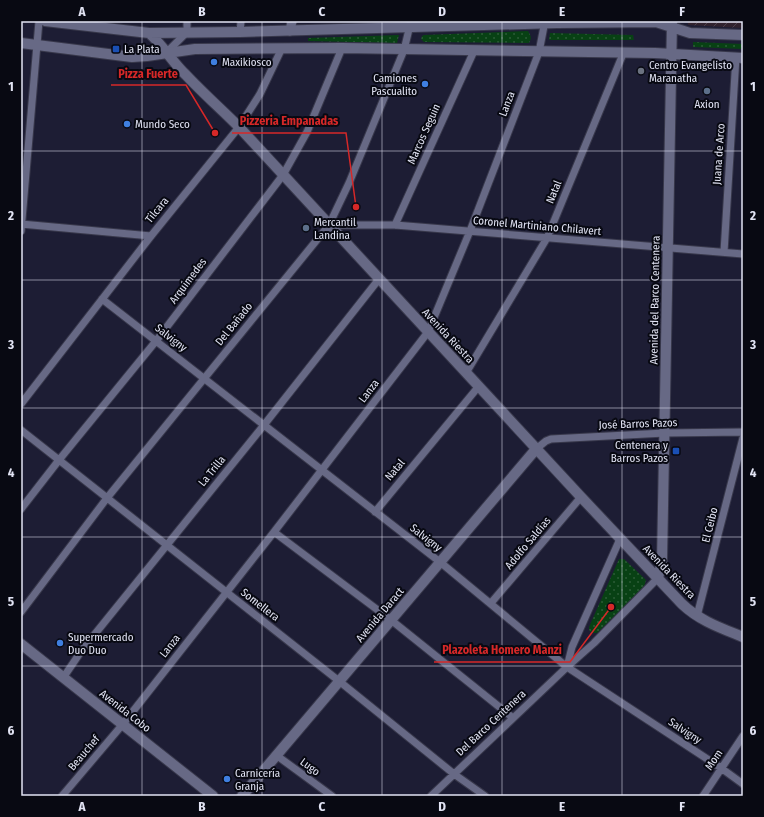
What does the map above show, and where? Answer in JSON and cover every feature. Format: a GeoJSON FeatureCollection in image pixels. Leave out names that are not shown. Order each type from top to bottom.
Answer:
{"type":"FeatureCollection","features":[{"type":"Feature","properties":{"kind":"main road"},"geometry":{"type":"LineString","coordinates":[[45,21],[149,33],[240,32],[291,26],[545,22],[656,22],[671,24],[690,33],[743,35]]}},
{"type":"Feature","properties":{"kind":"main road","name":"Avenida del Barco Centenera"},"geometry":{"type":"LineString","coordinates":[[658,578],[662,561],[671,24]]}},
{"type":"Feature","properties":{"kind":"main road","name":"Tilcara"},"geometry":{"type":"LineString","coordinates":[[282,48],[291,26]]}},
{"type":"Feature","properties":{"kind":"main road","name":"Avenida Riestra"},"geometry":{"type":"LineString","coordinates":[[149,33],[160,43],[185,75],[239,127],[536,449],[690,611],[706,622],[743,637]]}},
{"type":"Feature","properties":{"kind":"main road"},"geometry":{"type":"LineString","coordinates":[[21,43],[132,57],[195,49],[342,48],[671,55],[740,58]]}},
{"type":"Feature","properties":{"kind":"main road","name":"Avenida Daract"},"geometry":{"type":"LineString","coordinates":[[242,796],[536,449]]}},
{"type":"Feature","properties":{"kind":"main road","name":"Avenida Cobo"},"geometry":{"type":"LineString","coordinates":[[21,644],[213,796]]}},
{"type":"Feature","properties":{"kind":"street"},"geometry":{"type":"LineString","coordinates":[[39,21],[21,227],[152,236]]}},
{"type":"Feature","properties":{"kind":"street"},"geometry":{"type":"LineString","coordinates":[[167,52],[186,32],[187,21]]}},
{"type":"Feature","properties":{"kind":"street"},"geometry":{"type":"LineString","coordinates":[[240,32],[241,21]]}},
{"type":"Feature","properties":{"kind":"street","name":"Lanza"},"geometry":{"type":"LineString","coordinates":[[122,724],[274,532],[428,332],[470,231],[539,52],[545,22]]}},
{"type":"Feature","properties":{"kind":"street","name":"Del Bañado"},"geometry":{"type":"LineString","coordinates":[[21,612],[107,498],[329,225],[349,183],[404,50],[411,24]]}},
{"type":"Feature","properties":{"kind":"street","name":"Tilcara"},"geometry":{"type":"LineString","coordinates":[[21,404],[102,299],[239,127],[260,94],[282,48]]}},
{"type":"Feature","properties":{"kind":"street","name":"Arquímedes"},"geometry":{"type":"LineString","coordinates":[[21,509],[156,341],[283,175],[307,132],[342,48]]}},
{"type":"Feature","properties":{"kind":"street","name":"Marcos Seguin"},"geometry":{"type":"LineString","coordinates":[[395,225],[474,51]]}},
{"type":"Feature","properties":{"kind":"street","name":"Natal"},"geometry":{"type":"LineString","coordinates":[[466,373],[547,238],[623,54]]}},
{"type":"Feature","properties":{"kind":"street","name":"Juana de Arco"},"geometry":{"type":"LineString","coordinates":[[724,252],[740,58]]}},
{"type":"Feature","properties":{"kind":"street","name":"Coronel Martiniano Chilavert"},"geometry":{"type":"LineString","coordinates":[[329,225],[395,225],[743,254]]}},
{"type":"Feature","properties":{"kind":"street","name":"La Trilla"},"geometry":{"type":"LineString","coordinates":[[63,678],[82,650],[264,425],[379,279]]}},
{"type":"Feature","properties":{"kind":"street","name":"Salvigny"},"geometry":{"type":"LineString","coordinates":[[102,299],[440,562],[567,667],[743,784]]}},
{"type":"Feature","properties":{"kind":"street","name":"Natal"},"geometry":{"type":"LineString","coordinates":[[375,512],[478,386]]}},
{"type":"Feature","properties":{"kind":"street","name":"Somellera"},"geometry":{"type":"LineString","coordinates":[[21,430],[339,681],[454,774],[485,796]]}},
{"type":"Feature","properties":{"kind":"street","name":"José Barros Pazos"},"geometry":{"type":"LineString","coordinates":[[536,449],[551,439],[665,433],[743,432]]}},
{"type":"Feature","properties":{"kind":"street","name":"El Ceibo"},"geometry":{"type":"LineString","coordinates":[[698,616],[743,438]]}},
{"type":"Feature","properties":{"kind":"street","name":"Adolfo Saldías"},"geometry":{"type":"LineString","coordinates":[[491,603],[581,497]]}},
{"type":"Feature","properties":{"kind":"street"},"geometry":{"type":"LineString","coordinates":[[274,532],[391,620],[513,718]]}},
{"type":"Feature","properties":{"kind":"street"},"geometry":{"type":"LineString","coordinates":[[567,667],[572,647],[620,539]]}},
{"type":"Feature","properties":{"kind":"street","name":"Del Barco Centenera"},"geometry":{"type":"LineString","coordinates":[[431,796],[567,667],[594,644],[658,578]]}},
{"type":"Feature","properties":{"kind":"street","name":"Beauchef"},"geometry":{"type":"LineString","coordinates":[[62,796],[122,724]]}},
{"type":"Feature","properties":{"kind":"street","name":"Mom"},"geometry":{"type":"LineString","coordinates":[[702,796],[743,736]]}},
{"type":"Feature","properties":{"kind":"street","name":"Lugo"},"geometry":{"type":"LineString","coordinates":[[276,755],[332,796]]}},
{"type":"Feature","properties":{"kind":"shaded area"},"geometry":{"type":"Polygon","coordinates":[[[688,21],[743,21],[743,28],[688,25],[688,21]]]}},
{"type":"Feature","properties":{"kind":"green space"},"geometry":{"type":"Polygon","coordinates":[[[528,31],[531,37],[529,43],[424,42],[421,39],[424,35],[528,31]]]}},
{"type":"Feature","properties":{"kind":"green space"},"geometry":{"type":"Polygon","coordinates":[[[550,33],[633,35],[634,40],[549,40],[550,33]]]}},
{"type":"Feature","properties":{"kind":"green space"},"geometry":{"type":"Polygon","coordinates":[[[399,35],[397,43],[308,41],[308,38],[399,35]]]}},
{"type":"Feature","properties":{"kind":"green space"},"geometry":{"type":"Polygon","coordinates":[[[693,42],[743,44],[743,49],[693,47],[693,42]]]}},
{"type":"Feature","properties":{"kind":"green space"},"geometry":{"type":"Polygon","coordinates":[[[619,559],[624,559],[646,580],[644,587],[597,633],[592,633],[589,630],[589,627],[619,559]]]}},
{"type":"Feature","properties":{"kind":"place","name":"La Plata"},"geometry":{"type":"Point","coordinates":[116,49]}},
{"type":"Feature","properties":{"kind":"place","name":"Maxikiosco"},"geometry":{"type":"Point","coordinates":[214,62]}},
{"type":"Feature","properties":{"kind":"place","name":"Centro Evangelisto Maranatha"},"geometry":{"type":"Point","coordinates":[641,71]}},
{"type":"Feature","properties":{"kind":"place","name":"Camiones Pascualito"},"geometry":{"type":"Point","coordinates":[425,84]}},
{"type":"Feature","properties":{"kind":"place","name":"Axion"},"geometry":{"type":"Point","coordinates":[707,91]}},
{"type":"Feature","properties":{"kind":"place","name":"Mundo Seco"},"geometry":{"type":"Point","coordinates":[127,124]}},
{"type":"Feature","properties":{"kind":"place","name":"Pizza Fuerte"},"geometry":{"type":"Point","coordinates":[215,133]}},
{"type":"Feature","properties":{"kind":"place","name":"Pizzeria Empanadas"},"geometry":{"type":"Point","coordinates":[356,207]}},
{"type":"Feature","properties":{"kind":"place","name":"Mercantil Landina"},"geometry":{"type":"Point","coordinates":[306,228]}},
{"type":"Feature","properties":{"kind":"place","name":"Centenera y Barros Pazos"},"geometry":{"type":"Point","coordinates":[676,451]}},
{"type":"Feature","properties":{"kind":"place","name":"Plazoleta Homero Manzi"},"geometry":{"type":"Point","coordinates":[611,607]}},
{"type":"Feature","properties":{"kind":"place","name":"Supermercado Duo Duo"},"geometry":{"type":"Point","coordinates":[60,643]}},
{"type":"Feature","properties":{"kind":"place","name":"Carnicería Granja"},"geometry":{"type":"Point","coordinates":[227,779]}}]}
